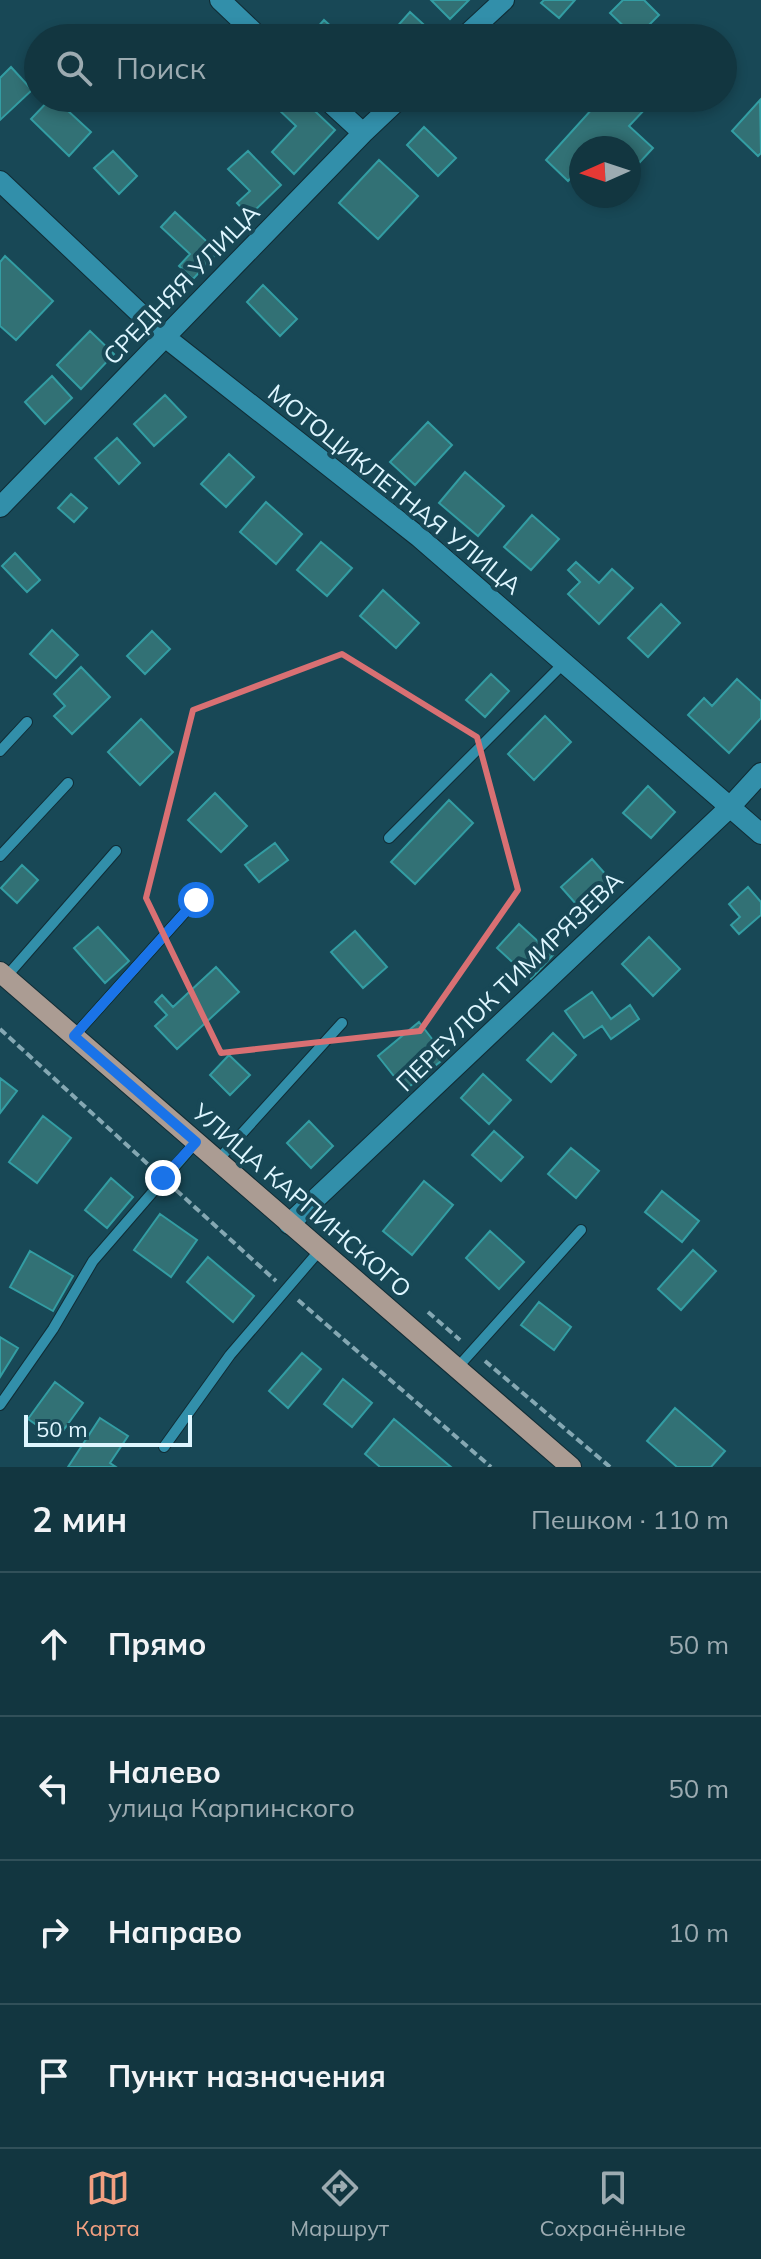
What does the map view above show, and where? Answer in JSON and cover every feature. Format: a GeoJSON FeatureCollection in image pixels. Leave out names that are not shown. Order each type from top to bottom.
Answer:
{"type":"FeatureCollection","features":[{"type":"Feature","properties":{"kind":"main road","name":"УЛИЦА КАРПИНСКОГО"},"geometry":{"type":"LineString","coordinates":[[3,975],[571,1467]]}},
{"type":"Feature","properties":{"kind":"street"},"geometry":{"type":"LineString","coordinates":[[220,0],[245,24]]}},
{"type":"Feature","properties":{"kind":"street"},"geometry":{"type":"LineString","coordinates":[[478,24],[504,0]]}},
{"type":"Feature","properties":{"kind":"street"},"geometry":{"type":"LineString","coordinates":[[340,112],[363,133]]}},
{"type":"Feature","properties":{"kind":"street","name":"СРЕДНЯЯ УЛИЦА"},"geometry":{"type":"LineString","coordinates":[[0,507],[385,112]]}},
{"type":"Feature","properties":{"kind":"street","name":"МОТОЦИКЛЕТНАЯ УЛИЦА"},"geometry":{"type":"LineString","coordinates":[[0,181],[165,337],[419,537],[761,834]]}},
{"type":"Feature","properties":{"kind":"street","name":"ПЕРЕУЛОК ТИМИРЯЗЕВА"},"geometry":{"type":"LineString","coordinates":[[289,1224],[729,808],[761,773]]}},
{"type":"Feature","properties":{"kind":"lane"},"geometry":{"type":"LineString","coordinates":[[389,838],[564,663]]}},
{"type":"Feature","properties":{"kind":"lane"},"geometry":{"type":"LineString","coordinates":[[0,751],[27,722]]}},
{"type":"Feature","properties":{"kind":"lane"},"geometry":{"type":"LineString","coordinates":[[0,856],[68,783]]}},
{"type":"Feature","properties":{"kind":"lane"},"geometry":{"type":"LineString","coordinates":[[3,975],[116,851]]}},
{"type":"Feature","properties":{"kind":"lane"},"geometry":{"type":"LineString","coordinates":[[74,1036],[196,900]]}},
{"type":"Feature","properties":{"kind":"lane"},"geometry":{"type":"LineString","coordinates":[[217,1161],[342,1023]]}},
{"type":"Feature","properties":{"kind":"lane"},"geometry":{"type":"LineString","coordinates":[[0,1405],[53,1329],[93,1261],[196,1142]]}},
{"type":"Feature","properties":{"kind":"lane"},"geometry":{"type":"LineString","coordinates":[[457,1368],[581,1230]]}},
{"type":"Feature","properties":{"kind":"lane"},"geometry":{"type":"LineString","coordinates":[[164,1447],[230,1355],[320,1250]]}},
{"type":"Feature","properties":{"kind":"path"},"geometry":{"type":"LineString","coordinates":[[0,1029],[287,1290],[491,1467]]}},
{"type":"Feature","properties":{"kind":"highlighted area"},"geometry":{"type":"Polygon","coordinates":[[[342,654],[477,737],[518,890],[420,1031],[221,1053],[146,898],[193,710],[342,654]]]}},
{"type":"Feature","properties":{"kind":"building"},"geometry":{"type":"Polygon","coordinates":[[[431,0],[469,0],[450,19],[431,0]]]}},
{"type":"Feature","properties":{"kind":"building"},"geometry":{"type":"Polygon","coordinates":[[[544,0],[575,0],[559,18],[541,3],[544,0]]]}},
{"type":"Feature","properties":{"kind":"building"},"geometry":{"type":"Polygon","coordinates":[[[623,0],[644,0],[659,15],[650,24],[621,24],[610,13],[623,0]]]}},
{"type":"Feature","properties":{"kind":"building"},"geometry":{"type":"Polygon","coordinates":[[[410,12],[423,24],[399,24],[410,12]]]}},
{"type":"Feature","properties":{"kind":"building"},"geometry":{"type":"Polygon","coordinates":[[[11,67],[24,81],[24,98],[0,120],[0,78],[11,67]]]}},
{"type":"Feature","properties":{"kind":"building"},"geometry":{"type":"Polygon","coordinates":[[[760,100],[761,153],[758,156],[732,131],[760,100]]]}},
{"type":"Feature","properties":{"kind":"building"},"geometry":{"type":"Polygon","coordinates":[[[38,112],[69,112],[91,132],[69,156],[31,119],[38,112]]]}},
{"type":"Feature","properties":{"kind":"building"},"geometry":{"type":"Polygon","coordinates":[[[281,112],[316,112],[335,130],[294,174],[272,152],[296,126],[281,112]]]}},
{"type":"Feature","properties":{"kind":"building"},"geometry":{"type":"Polygon","coordinates":[[[589,112],[642,112],[629,126],[640,136],[569,136],[568,181],[546,160],[589,112]]]}},
{"type":"Feature","properties":{"kind":"building"},"geometry":{"type":"Polygon","coordinates":[[[424,127],[456,158],[438,176],[407,145],[424,127]]]}},
{"type":"Feature","properties":{"kind":"building"},"geometry":{"type":"Polygon","coordinates":[[[641,137],[653,148],[641,161],[641,137]]]}},
{"type":"Feature","properties":{"kind":"building"},"geometry":{"type":"Polygon","coordinates":[[[113,151],[137,176],[119,194],[94,168],[113,151]]]}},
{"type":"Feature","properties":{"kind":"building"},"geometry":{"type":"Polygon","coordinates":[[[248,151],[281,185],[249,216],[237,203],[250,191],[228,169],[248,151]]]}},
{"type":"Feature","properties":{"kind":"building"},"geometry":{"type":"Polygon","coordinates":[[[379,160],[418,196],[378,239],[339,203],[379,160]]]}},
{"type":"Feature","properties":{"kind":"building"},"geometry":{"type":"Polygon","coordinates":[[[175,212],[218,252],[193,279],[179,266],[190,254],[161,227],[175,212]]]}},
{"type":"Feature","properties":{"kind":"building"},"geometry":{"type":"Polygon","coordinates":[[[5,256],[53,301],[16,340],[0,326],[0,262],[5,256]]]}},
{"type":"Feature","properties":{"kind":"building"},"geometry":{"type":"Polygon","coordinates":[[[263,285],[297,319],[280,336],[247,302],[263,285]]]}},
{"type":"Feature","properties":{"kind":"building"},"geometry":{"type":"Polygon","coordinates":[[[90,331],[114,354],[81,389],[57,365],[90,331]]]}},
{"type":"Feature","properties":{"kind":"building"},"geometry":{"type":"Polygon","coordinates":[[[52,376],[72,398],[45,424],[25,402],[52,376]]]}},
{"type":"Feature","properties":{"kind":"building"},"geometry":{"type":"Polygon","coordinates":[[[165,395],[186,417],[154,446],[134,424],[165,395]]]}},
{"type":"Feature","properties":{"kind":"building"},"geometry":{"type":"Polygon","coordinates":[[[428,422],[452,445],[415,485],[390,462],[428,422]]]}},
{"type":"Feature","properties":{"kind":"building"},"geometry":{"type":"Polygon","coordinates":[[[117,438],[140,463],[119,484],[95,458],[117,438]]]}},
{"type":"Feature","properties":{"kind":"building"},"geometry":{"type":"Polygon","coordinates":[[[229,454],[254,477],[226,507],[201,484],[229,454]]]}},
{"type":"Feature","properties":{"kind":"building"},"geometry":{"type":"Polygon","coordinates":[[[465,472],[504,506],[478,536],[439,503],[465,472]]]}},
{"type":"Feature","properties":{"kind":"building"},"geometry":{"type":"Polygon","coordinates":[[[71,494],[87,508],[74,522],[58,508],[71,494]]]}},
{"type":"Feature","properties":{"kind":"building"},"geometry":{"type":"Polygon","coordinates":[[[266,502],[302,534],[276,564],[240,532],[266,502]]]}},
{"type":"Feature","properties":{"kind":"building"},"geometry":{"type":"Polygon","coordinates":[[[532,515],[559,539],[531,570],[504,547],[532,515]]]}},
{"type":"Feature","properties":{"kind":"building"},"geometry":{"type":"Polygon","coordinates":[[[321,542],[352,568],[327,596],[297,570],[321,542]]]}},
{"type":"Feature","properties":{"kind":"building"},"geometry":{"type":"Polygon","coordinates":[[[15,553],[40,580],[27,592],[2,566],[15,553]]]}},
{"type":"Feature","properties":{"kind":"building"},"geometry":{"type":"Polygon","coordinates":[[[576,562],[599,583],[612,569],[633,588],[599,624],[568,594],[580,582],[568,570],[576,562]]]}},
{"type":"Feature","properties":{"kind":"building"},"geometry":{"type":"Polygon","coordinates":[[[383,590],[419,623],[396,648],[360,616],[383,590]]]}},
{"type":"Feature","properties":{"kind":"building"},"geometry":{"type":"Polygon","coordinates":[[[661,604],[680,623],[648,657],[628,638],[661,604]]]}},
{"type":"Feature","properties":{"kind":"building"},"geometry":{"type":"Polygon","coordinates":[[[52,630],[78,655],[56,678],[30,654],[52,630]]]}},
{"type":"Feature","properties":{"kind":"building"},"geometry":{"type":"Polygon","coordinates":[[[152,631],[170,649],[145,674],[127,656],[152,631]]]}},
{"type":"Feature","properties":{"kind":"building"},"geometry":{"type":"Polygon","coordinates":[[[81,667],[110,697],[72,734],[54,716],[65,706],[54,694],[81,667]]]}},
{"type":"Feature","properties":{"kind":"building"},"geometry":{"type":"Polygon","coordinates":[[[491,674],[509,691],[485,717],[466,700],[491,674]]]}},
{"type":"Feature","properties":{"kind":"building"},"geometry":{"type":"Polygon","coordinates":[[[737,679],[761,701],[761,718],[729,753],[688,715],[704,698],[712,706],[737,679]]]}},
{"type":"Feature","properties":{"kind":"building"},"geometry":{"type":"Polygon","coordinates":[[[545,716],[571,742],[534,780],[508,754],[545,716]]]}},
{"type":"Feature","properties":{"kind":"building"},"geometry":{"type":"Polygon","coordinates":[[[141,719],[173,752],[140,785],[108,752],[141,719]]]}},
{"type":"Feature","properties":{"kind":"building"},"geometry":{"type":"Polygon","coordinates":[[[648,786],[675,812],[651,838],[623,813],[648,786]]]}},
{"type":"Feature","properties":{"kind":"building"},"geometry":{"type":"Polygon","coordinates":[[[215,793],[247,826],[221,852],[188,820],[215,793]]]}},
{"type":"Feature","properties":{"kind":"building"},"geometry":{"type":"Polygon","coordinates":[[[449,800],[473,823],[415,884],[391,862],[449,800]]]}},
{"type":"Feature","properties":{"kind":"building"},"geometry":{"type":"Polygon","coordinates":[[[275,843],[288,860],[259,882],[245,865],[275,843]]]}},
{"type":"Feature","properties":{"kind":"building"},"geometry":{"type":"Polygon","coordinates":[[[592,859],[615,885],[584,913],[561,887],[592,859]]]}},
{"type":"Feature","properties":{"kind":"building"},"geometry":{"type":"Polygon","coordinates":[[[22,865],[38,880],[17,903],[1,888],[22,865]]]}},
{"type":"Feature","properties":{"kind":"building"},"geometry":{"type":"Polygon","coordinates":[[[748,887],[761,902],[761,915],[739,934],[731,925],[740,917],[729,904],[748,887]]]}},
{"type":"Feature","properties":{"kind":"building"},"geometry":{"type":"Polygon","coordinates":[[[519,924],[553,955],[531,979],[497,948],[519,924]]]}},
{"type":"Feature","properties":{"kind":"building"},"geometry":{"type":"Polygon","coordinates":[[[98,927],[129,961],[105,983],[74,948],[98,927]]]}},
{"type":"Feature","properties":{"kind":"building"},"geometry":{"type":"Polygon","coordinates":[[[355,931],[387,967],[363,988],[331,952],[355,931]]]}},
{"type":"Feature","properties":{"kind":"building"},"geometry":{"type":"Polygon","coordinates":[[[649,937],[680,969],[653,996],[622,964],[649,937]]]}},
{"type":"Feature","properties":{"kind":"building"},"geometry":{"type":"Polygon","coordinates":[[[216,967],[239,992],[177,1049],[155,1026],[167,1015],[155,1002],[162,995],[173,1007],[216,967]]]}},
{"type":"Feature","properties":{"kind":"building"},"geometry":{"type":"Polygon","coordinates":[[[592,992],[611,1019],[630,1005],[639,1019],[611,1039],[602,1026],[584,1038],[565,1011],[592,992]]]}},
{"type":"Feature","properties":{"kind":"building"},"geometry":{"type":"Polygon","coordinates":[[[419,1022],[446,1057],[405,1090],[378,1056],[419,1022]]]}},
{"type":"Feature","properties":{"kind":"building"},"geometry":{"type":"Polygon","coordinates":[[[553,1033],[576,1055],[551,1082],[527,1060],[553,1033]]]}},
{"type":"Feature","properties":{"kind":"building"},"geometry":{"type":"Polygon","coordinates":[[[229,1055],[250,1075],[230,1095],[210,1075],[229,1055]]]}},
{"type":"Feature","properties":{"kind":"building"},"geometry":{"type":"Polygon","coordinates":[[[483,1074],[511,1100],[489,1124],[461,1098],[483,1074]]]}},
{"type":"Feature","properties":{"kind":"building"},"geometry":{"type":"Polygon","coordinates":[[[0,1078],[17,1091],[0,1113],[0,1078]]]}},
{"type":"Feature","properties":{"kind":"building"},"geometry":{"type":"Polygon","coordinates":[[[43,1116],[71,1138],[37,1183],[9,1162],[43,1116]]]}},
{"type":"Feature","properties":{"kind":"building"},"geometry":{"type":"Polygon","coordinates":[[[309,1121],[333,1146],[311,1168],[287,1143],[309,1121]]]}},
{"type":"Feature","properties":{"kind":"building"},"geometry":{"type":"Polygon","coordinates":[[[494,1131],[523,1157],[501,1181],[472,1155],[494,1131]]]}},
{"type":"Feature","properties":{"kind":"building"},"geometry":{"type":"Polygon","coordinates":[[[571,1148],[599,1171],[576,1198],[548,1174],[571,1148]]]}},
{"type":"Feature","properties":{"kind":"building"},"geometry":{"type":"Polygon","coordinates":[[[111,1178],[133,1197],[107,1228],[85,1210],[111,1178]]]}},
{"type":"Feature","properties":{"kind":"building"},"geometry":{"type":"Polygon","coordinates":[[[424,1181],[453,1205],[412,1255],[383,1231],[424,1181]]]}},
{"type":"Feature","properties":{"kind":"building"},"geometry":{"type":"Polygon","coordinates":[[[662,1191],[699,1221],[682,1242],[645,1212],[662,1191]]]}},
{"type":"Feature","properties":{"kind":"building"},"geometry":{"type":"Polygon","coordinates":[[[160,1214],[197,1240],[171,1277],[134,1250],[160,1214]]]}},
{"type":"Feature","properties":{"kind":"building"},"geometry":{"type":"Polygon","coordinates":[[[490,1231],[524,1262],[499,1289],[466,1258],[490,1231]]]}},
{"type":"Feature","properties":{"kind":"building"},"geometry":{"type":"Polygon","coordinates":[[[693,1250],[716,1271],[681,1310],[658,1289],[693,1250]]]}},
{"type":"Feature","properties":{"kind":"building"},"geometry":{"type":"Polygon","coordinates":[[[30,1251],[73,1276],[53,1311],[10,1287],[30,1251]]]}},
{"type":"Feature","properties":{"kind":"building"},"geometry":{"type":"Polygon","coordinates":[[[208,1257],[254,1296],[233,1322],[187,1282],[208,1257]]]}},
{"type":"Feature","properties":{"kind":"building"},"geometry":{"type":"Polygon","coordinates":[[[539,1302],[571,1327],[554,1350],[521,1325],[539,1302]]]}},
{"type":"Feature","properties":{"kind":"building"},"geometry":{"type":"Polygon","coordinates":[[[0,1337],[18,1348],[0,1377],[0,1337]]]}},
{"type":"Feature","properties":{"kind":"building"},"geometry":{"type":"Polygon","coordinates":[[[302,1353],[321,1369],[288,1408],[269,1391],[302,1353]]]}},
{"type":"Feature","properties":{"kind":"building"},"geometry":{"type":"Polygon","coordinates":[[[343,1379],[372,1403],[352,1427],[324,1404],[343,1379]]]}},
{"type":"Feature","properties":{"kind":"building"},"geometry":{"type":"Polygon","coordinates":[[[55,1382],[83,1403],[57,1439],[28,1419],[55,1382]]]}},
{"type":"Feature","properties":{"kind":"building"},"geometry":{"type":"Polygon","coordinates":[[[675,1408],[725,1451],[711,1467],[677,1467],[647,1441],[675,1408]]]}},
{"type":"Feature","properties":{"kind":"building"},"geometry":{"type":"Polygon","coordinates":[[[100,1418],[128,1436],[110,1463],[116,1467],[68,1467],[100,1418]]]}},
{"type":"Feature","properties":{"kind":"building"},"geometry":{"type":"Polygon","coordinates":[[[394,1419],[451,1467],[380,1467],[365,1454],[394,1419]]]}},
{"type":"Feature","properties":{"kind":"route"},"geometry":{"type":"LineString","coordinates":[[163,1178],[196,1142],[74,1036],[196,900]]}}]}
